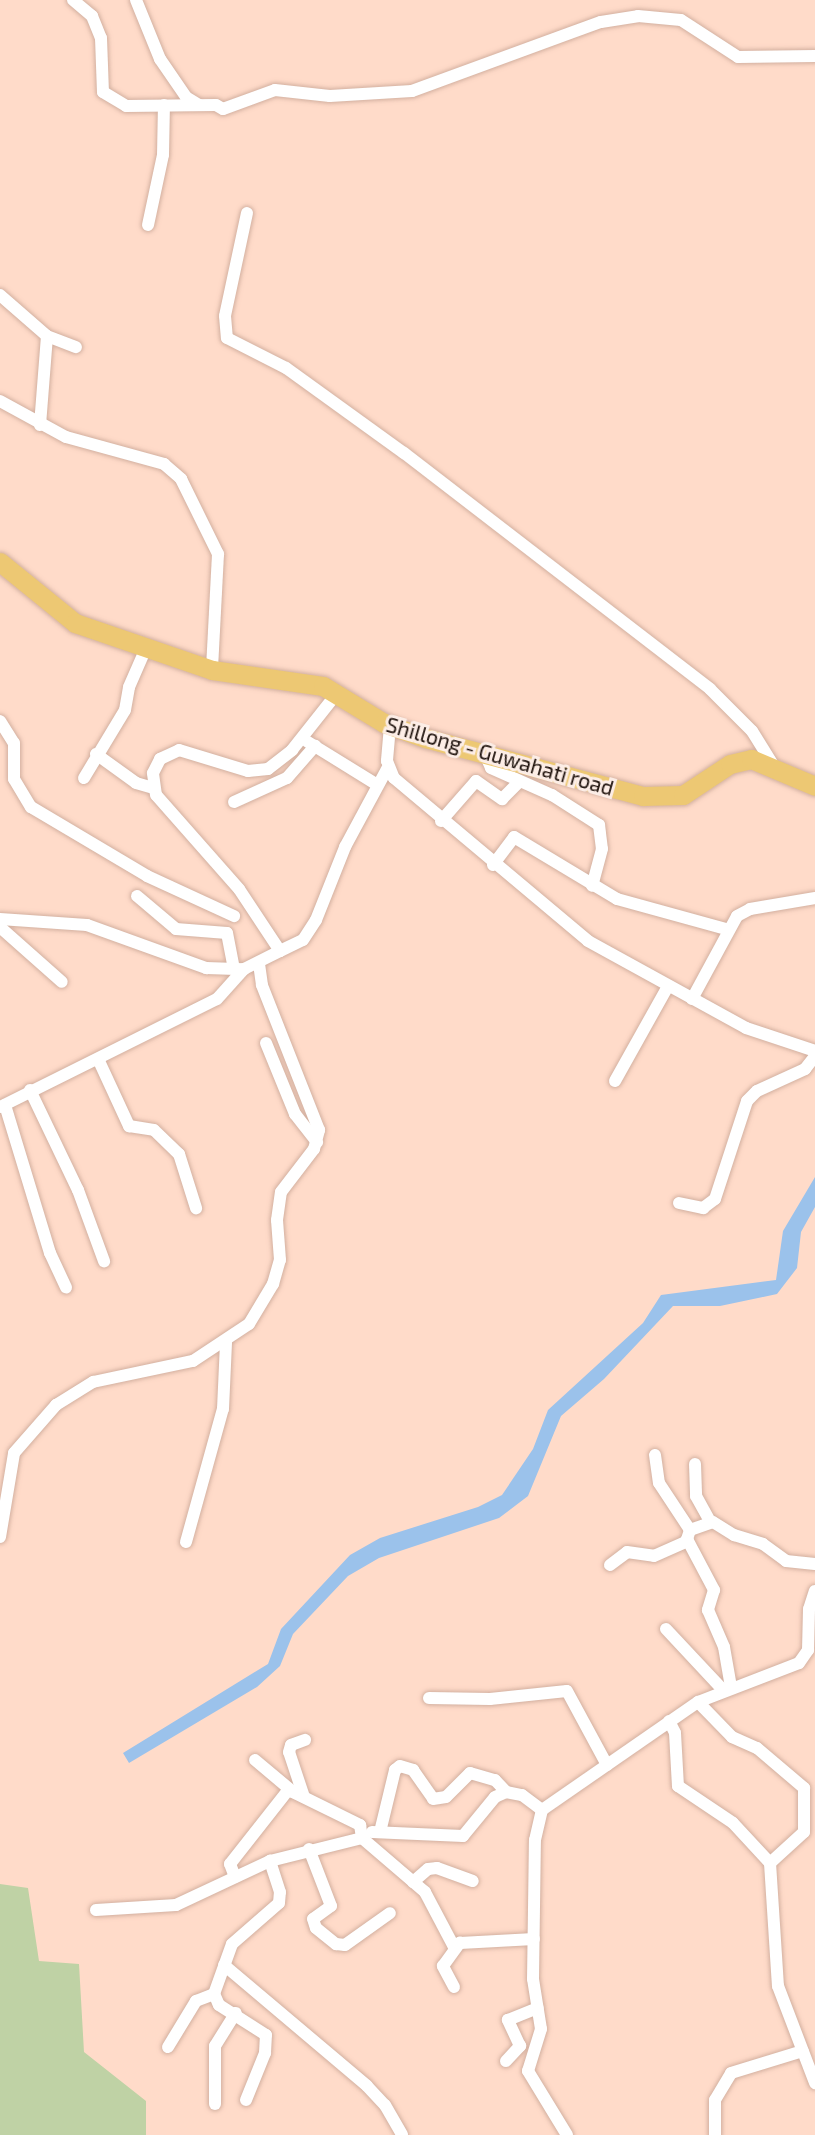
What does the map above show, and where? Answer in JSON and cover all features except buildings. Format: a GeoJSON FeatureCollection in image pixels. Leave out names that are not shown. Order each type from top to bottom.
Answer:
{"type":"FeatureCollection","features":[{"type":"Feature","properties":{"kind":"highway","name":"Shillong - Guwahati road"},"geometry":{"type":"LineString","coordinates":[[0,562],[75,623],[212,670],[308,681],[338,692],[390,726],[621,791],[661,798],[693,791],[741,760],[760,760],[815,786]]}},
{"type":"Feature","properties":{"kind":"street"},"geometry":{"type":"LineString","coordinates":[[73,0],[98,27],[104,49],[101,85],[109,99],[125,106],[199,105],[223,109],[275,90],[330,96],[412,91],[601,22],[626,17],[681,20],[738,57],[815,56]]}},
{"type":"Feature","properties":{"kind":"street"},"geometry":{"type":"LineString","coordinates":[[136,0],[160,59],[186,97],[199,105]]}},
{"type":"Feature","properties":{"kind":"street"},"geometry":{"type":"LineString","coordinates":[[148,225],[163,155],[164,105]]}},
{"type":"Feature","properties":{"kind":"street"},"geometry":{"type":"LineString","coordinates":[[247,213],[225,316],[227,338],[286,368],[394,445],[710,689],[752,732],[775,768]]}},
{"type":"Feature","properties":{"kind":"street"},"geometry":{"type":"LineString","coordinates":[[0,295],[47,336],[76,347]]}},
{"type":"Feature","properties":{"kind":"street"},"geometry":{"type":"LineString","coordinates":[[40,425],[47,336]]}},
{"type":"Feature","properties":{"kind":"street"},"geometry":{"type":"LineString","coordinates":[[0,401],[40,425],[87,444],[164,464],[181,479],[218,554],[212,670]]}},
{"type":"Feature","properties":{"kind":"street"},"geometry":{"type":"LineString","coordinates":[[84,778],[96,754],[125,710],[129,687],[146,648]]}},
{"type":"Feature","properties":{"kind":"street"},"geometry":{"type":"LineString","coordinates":[[153,788],[156,766],[174,751],[191,751],[256,772],[275,766],[302,739],[338,692]]}},
{"type":"Feature","properties":{"kind":"street"},"geometry":{"type":"LineString","coordinates":[[0,721],[14,743],[14,779],[31,807],[147,876],[234,916]]}},
{"type":"Feature","properties":{"kind":"street"},"geometry":{"type":"LineString","coordinates":[[3,924],[76,922],[190,965],[239,969],[259,963],[303,940],[316,920],[376,784],[387,769],[390,726]]}},
{"type":"Feature","properties":{"kind":"street"},"geometry":{"type":"LineString","coordinates":[[302,739],[376,784]]}},
{"type":"Feature","properties":{"kind":"street"},"geometry":{"type":"LineString","coordinates":[[234,802],[287,778],[315,746]]}},
{"type":"Feature","properties":{"kind":"street"},"geometry":{"type":"LineString","coordinates":[[484,752],[491,768],[579,809],[599,825],[603,839],[592,886]]}},
{"type":"Feature","properties":{"kind":"street"},"geometry":{"type":"LineString","coordinates":[[96,754],[136,783],[153,788],[239,888],[280,951]]}},
{"type":"Feature","properties":{"kind":"street"},"geometry":{"type":"LineString","coordinates":[[387,769],[440,821],[588,941],[746,1028],[815,1054],[805,1069],[757,1091],[747,1101],[715,1199],[703,1208],[679,1203]]}},
{"type":"Feature","properties":{"kind":"street"},"geometry":{"type":"LineString","coordinates":[[440,821],[476,781],[502,799],[520,781]]}},
{"type":"Feature","properties":{"kind":"street"},"geometry":{"type":"LineString","coordinates":[[493,865],[514,837],[617,899],[726,929]]}},
{"type":"Feature","properties":{"kind":"street"},"geometry":{"type":"LineString","coordinates":[[137,896],[176,929],[227,933],[239,969]]}},
{"type":"Feature","properties":{"kind":"street"},"geometry":{"type":"LineString","coordinates":[[692,999],[726,929],[750,909],[815,898]]}},
{"type":"Feature","properties":{"kind":"street"},"geometry":{"type":"LineString","coordinates":[[3,924],[62,982]]}},
{"type":"Feature","properties":{"kind":"street"},"geometry":{"type":"LineString","coordinates":[[0,1537],[13,1453],[65,1397],[93,1382],[186,1364],[226,1342],[257,1315],[273,1284],[280,1260],[277,1220],[281,1192],[317,1142],[315,1117],[266,998],[259,963]]}},
{"type":"Feature","properties":{"kind":"street"},"geometry":{"type":"LineString","coordinates":[[66,1288],[50,1253],[3,1106],[30,1090],[99,1061],[217,999],[239,969]]}},
{"type":"Feature","properties":{"kind":"street"},"geometry":{"type":"LineString","coordinates":[[615,1081],[668,986]]}},
{"type":"Feature","properties":{"kind":"street"},"geometry":{"type":"LineString","coordinates":[[266,1043],[295,1114],[317,1142]]}},
{"type":"Feature","properties":{"kind":"street"},"geometry":{"type":"LineString","coordinates":[[99,1061],[107,1086],[132,1129],[154,1130],[179,1154],[197,1208]]}},
{"type":"Feature","properties":{"kind":"street"},"geometry":{"type":"LineString","coordinates":[[30,1090],[78,1190],[104,1261]]}},
{"type":"Feature","properties":{"kind":"street"},"geometry":{"type":"LineString","coordinates":[[186,1542],[223,1409],[226,1342]]}},
{"type":"Feature","properties":{"kind":"street"},"geometry":{"type":"LineString","coordinates":[[655,1455],[659,1483],[689,1536],[714,1590],[708,1610],[724,1647],[727,1688]]}},
{"type":"Feature","properties":{"kind":"street"},"geometry":{"type":"LineString","coordinates":[[695,1464],[696,1496],[710,1521],[734,1535],[764,1544],[786,1561],[815,1564]]}},
{"type":"Feature","properties":{"kind":"street"},"geometry":{"type":"LineString","coordinates":[[610,1565],[627,1552],[654,1556],[710,1521]]}},
{"type":"Feature","properties":{"kind":"street"},"geometry":{"type":"LineString","coordinates":[[567,2135],[528,2071],[540,2037],[533,1979],[536,1840],[542,1810],[698,1702],[805,1658],[815,1591]]}},
{"type":"Feature","properties":{"kind":"street"},"geometry":{"type":"LineString","coordinates":[[666,1629],[727,1688]]}},
{"type":"Feature","properties":{"kind":"street"},"geometry":{"type":"LineString","coordinates":[[429,1698],[490,1699],[567,1691],[607,1765]]}},
{"type":"Feature","properties":{"kind":"street"},"geometry":{"type":"LineString","coordinates":[[698,1702],[732,1737],[766,1755],[804,1788],[804,1832],[770,1863]]}},
{"type":"Feature","properties":{"kind":"street"},"geometry":{"type":"LineString","coordinates":[[669,1721],[675,1733],[678,1786],[733,1823],[770,1863],[778,1986],[815,2083]]}},
{"type":"Feature","properties":{"kind":"street"},"geometry":{"type":"LineString","coordinates":[[304,1740],[291,1745],[289,1752],[304,1797]]}},
{"type":"Feature","properties":{"kind":"street"},"geometry":{"type":"LineString","coordinates":[[254,1760],[289,1789],[360,1825],[363,1835],[413,1882],[440,1914],[455,1949]]}},
{"type":"Feature","properties":{"kind":"street"},"geometry":{"type":"LineString","coordinates":[[380,1832],[395,1770],[400,1766],[415,1772],[433,1799],[446,1797],[470,1773],[495,1780],[506,1792],[522,1796],[542,1810]]}},
{"type":"Feature","properties":{"kind":"street"},"geometry":{"type":"LineString","coordinates":[[235,1877],[230,1864],[289,1789]]}},
{"type":"Feature","properties":{"kind":"street"},"geometry":{"type":"LineString","coordinates":[[96,1910],[176,1905],[270,1861],[363,1835],[380,1832],[463,1836],[495,1797],[506,1792]]}},
{"type":"Feature","properties":{"kind":"street"},"geometry":{"type":"LineString","coordinates":[[309,1849],[331,1906],[313,1919],[316,1928],[336,1944],[345,1945],[390,1913]]}},
{"type":"Feature","properties":{"kind":"street"},"geometry":{"type":"LineString","coordinates":[[246,2100],[265,2053],[266,2035],[236,2013],[219,2005],[214,1994],[232,1944],[279,1903],[280,1892],[270,1861]]}},
{"type":"Feature","properties":{"kind":"street"},"geometry":{"type":"LineString","coordinates":[[413,1882],[428,1869],[438,1868],[473,1881]]}},
{"type":"Feature","properties":{"kind":"street"},"geometry":{"type":"LineString","coordinates":[[454,1987],[443,1966],[455,1949],[465,1941],[534,1939]]}},
{"type":"Feature","properties":{"kind":"street"},"geometry":{"type":"LineString","coordinates":[[224,1965],[367,2086],[385,2105],[402,2135]]}},
{"type":"Feature","properties":{"kind":"street"},"geometry":{"type":"LineString","coordinates":[[168,2047],[196,2001],[214,1994]]}},
{"type":"Feature","properties":{"kind":"street"},"geometry":{"type":"LineString","coordinates":[[506,2061],[520,2046],[508,2020],[538,2008]]}},
{"type":"Feature","properties":{"kind":"street"},"geometry":{"type":"LineString","coordinates":[[215,2104],[215,2046],[236,2013]]}},
{"type":"Feature","properties":{"kind":"street"},"geometry":{"type":"LineString","coordinates":[[715,2135],[715,2100],[731,2073],[803,2051]]}},
{"type":"Feature","properties":{"kind":"green space"},"geometry":{"type":"Polygon","coordinates":[[[0,1884],[28,1888],[39,1961],[79,1964],[84,2052],[146,2101],[146,2135],[0,2135],[0,1884]]]}},
{"type":"Feature","properties":{"kind":"water"},"geometry":{"type":"Polygon","coordinates":[[[815,1177],[815,1207],[801,1232],[797,1268],[777,1294],[720,1306],[673,1306],[604,1379],[561,1416],[528,1496],[499,1518],[379,1558],[348,1576],[293,1634],[280,1666],[257,1687],[129,1763],[123,1753],[268,1664],[281,1629],[350,1555],[380,1538],[478,1507],[502,1495],[533,1449],[548,1410],[643,1323],[661,1295],[776,1280],[783,1231],[815,1177]]]}}]}
